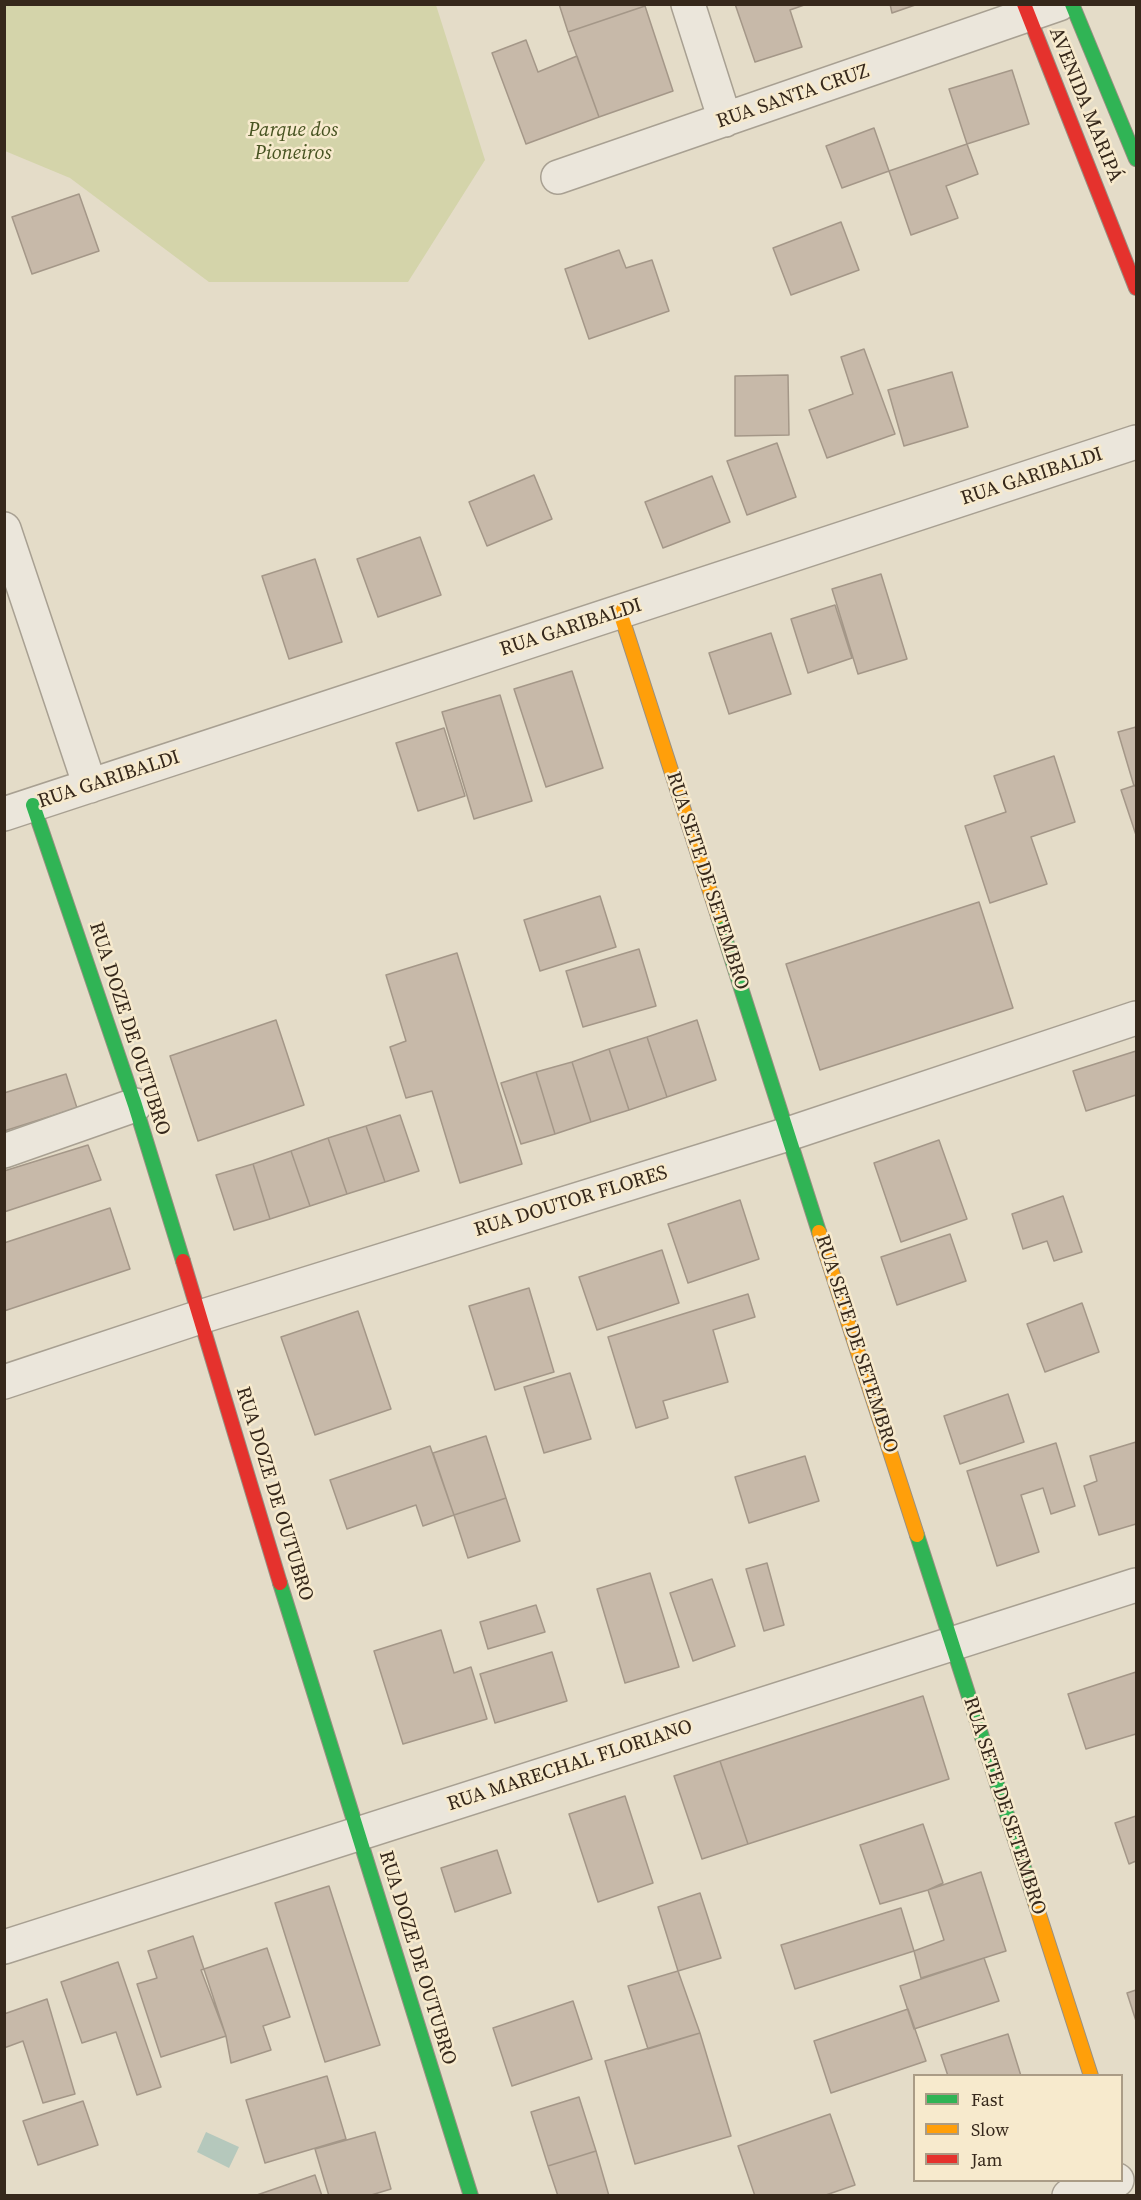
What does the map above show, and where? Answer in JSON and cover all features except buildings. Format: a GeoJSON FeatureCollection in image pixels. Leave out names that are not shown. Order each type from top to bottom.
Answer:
{"type":"FeatureCollection","features":[{"type":"Feature","properties":{"kind":"street"},"geometry":{"type":"LineString","coordinates":[[688,4],[725,120]]}},
{"type":"Feature","properties":{"kind":"street","name":"RUA SANTA CRUZ"},"geometry":{"type":"LineString","coordinates":[[558,177],[725,120],[1026,10],[1059,4]]}},
{"type":"Feature","properties":{"kind":"street","name":"AVENIDA MARIPÁ"},"geometry":{"type":"LineString","coordinates":[[1072,4],[1137,159]]}},
{"type":"Feature","properties":{"kind":"street","name":"AVENIDA MARIPÁ"},"geometry":{"type":"LineString","coordinates":[[1026,10],[1137,288]]}},
{"type":"Feature","properties":{"kind":"street","name":"RUA GARIBALDI"},"geometry":{"type":"LineString","coordinates":[[19,810],[1137,442]]}},
{"type":"Feature","properties":{"kind":"street"},"geometry":{"type":"LineString","coordinates":[[4,529],[90,786]]}},
{"type":"Feature","properties":{"kind":"street","name":"RUA SETE DE SETEMBRO"},"geometry":{"type":"LineString","coordinates":[[620,612],[1090,2074]]}},
{"type":"Feature","properties":{"kind":"street","name":"RUA DOZE DE OUTUBRO"},"geometry":{"type":"LineString","coordinates":[[19,810],[135,1106],[357,1834],[471,2196]]}},
{"type":"Feature","properties":{"kind":"street","name":"RUA DOUTOR FLORES"},"geometry":{"type":"LineString","coordinates":[[4,1382],[200,1317],[788,1134],[1137,1018]]}},
{"type":"Feature","properties":{"kind":"street"},"geometry":{"type":"LineString","coordinates":[[4,1151],[135,1106]]}},
{"type":"Feature","properties":{"kind":"street","name":"RUA MARECHAL FLORIANO"},"geometry":{"type":"LineString","coordinates":[[4,1947],[1137,1585]]}},
{"type":"Feature","properties":{"kind":"street"},"geometry":{"type":"LineString","coordinates":[[1069,2196],[1118,2182]]}},
{"type":"Feature","properties":{"kind":"green space","name":"Parque dos Pioneiros"},"geometry":{"type":"Polygon","coordinates":[[[4,5],[436,5],[485,160],[408,282],[209,282],[70,178],[5,151],[4,5]]]}},
{"type":"Feature","properties":{"kind":"shaded area"},"geometry":{"type":"Polygon","coordinates":[[[206,2132],[239,2147],[229,2168],[197,2152],[206,2132]]]}},
{"type":"Feature","properties":{"kind":"traffic: fast"},"geometry":{"type":"LineString","coordinates":[[1072,4],[1136,159]]}},
{"type":"Feature","properties":{"kind":"traffic: fast"},"geometry":{"type":"LineString","coordinates":[[33,805],[135,1105],[183,1261]]}},
{"type":"Feature","properties":{"kind":"traffic: fast"},"geometry":{"type":"LineString","coordinates":[[718,916],[819,1232]]}},
{"type":"Feature","properties":{"kind":"traffic: fast"},"geometry":{"type":"LineString","coordinates":[[917,1535],[1035,1902]]}},
{"type":"Feature","properties":{"kind":"traffic: fast"},"geometry":{"type":"LineString","coordinates":[[280,1583],[471,2196]]}},
{"type":"Feature","properties":{"kind":"traffic: slow"},"geometry":{"type":"LineString","coordinates":[[620,612],[718,916]]}},
{"type":"Feature","properties":{"kind":"traffic: slow"},"geometry":{"type":"LineString","coordinates":[[819,1232],[917,1535]]}},
{"type":"Feature","properties":{"kind":"traffic: slow"},"geometry":{"type":"LineString","coordinates":[[1035,1902],[1090,2074]]}},
{"type":"Feature","properties":{"kind":"traffic: jam"},"geometry":{"type":"LineString","coordinates":[[1024,4],[1136,288]]}},
{"type":"Feature","properties":{"kind":"traffic: jam"},"geometry":{"type":"LineString","coordinates":[[183,1261],[280,1583]]}}]}
